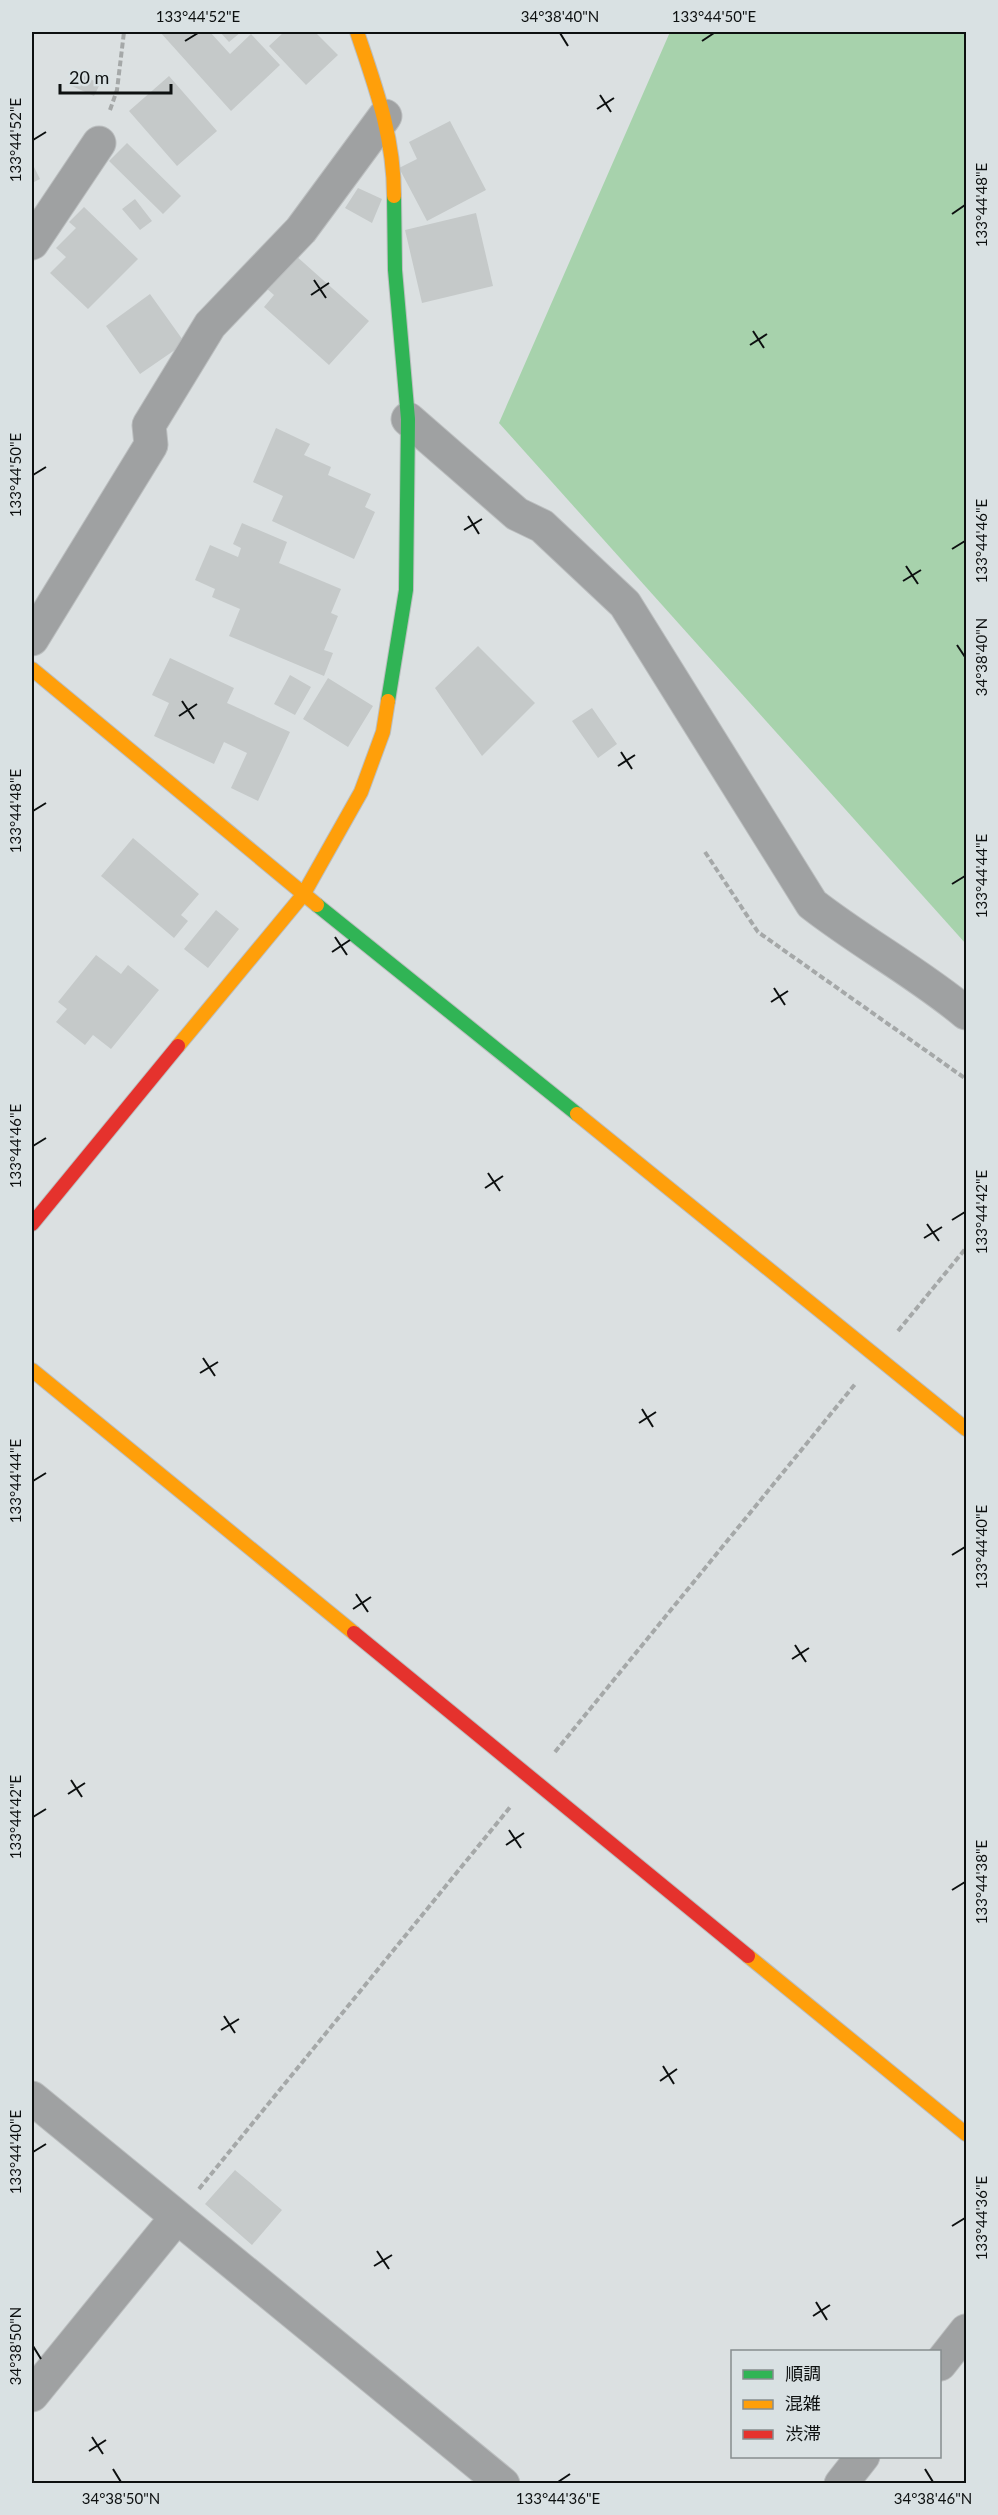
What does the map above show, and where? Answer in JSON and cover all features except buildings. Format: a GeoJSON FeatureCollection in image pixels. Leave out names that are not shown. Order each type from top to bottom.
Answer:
{"type":"FeatureCollection","features":[{"type":"Feature","properties":{"kind":"street"},"geometry":{"type":"LineString","coordinates":[[32,1224],[303,895],[361,792],[383,732],[406,590],[408,419],[394,270],[394,167],[386,116],[360,33]]}},
{"type":"Feature","properties":{"kind":"street"},"geometry":{"type":"LineString","coordinates":[[32,639],[151,445],[149,425],[210,325],[302,230],[386,116]]}},
{"type":"Feature","properties":{"kind":"street"},"geometry":{"type":"LineString","coordinates":[[32,243],[99,143]]}},
{"type":"Feature","properties":{"kind":"street"},"geometry":{"type":"LineString","coordinates":[[408,419],[517,514],[542,526],[625,604],[812,904],[844,929],[938,989],[966,1013]]}},
{"type":"Feature","properties":{"kind":"street"},"geometry":{"type":"LineString","coordinates":[[32,669],[303,895],[359,937],[966,1429]]}},
{"type":"Feature","properties":{"kind":"street"},"geometry":{"type":"LineString","coordinates":[[32,1370],[966,2134]]}},
{"type":"Feature","properties":{"kind":"street"},"geometry":{"type":"LineString","coordinates":[[32,2098],[503,2484]]}},
{"type":"Feature","properties":{"kind":"street"},"geometry":{"type":"LineString","coordinates":[[32,2395],[176,2218]]}},
{"type":"Feature","properties":{"kind":"street"},"geometry":{"type":"LineString","coordinates":[[941,2362],[966,2331]]}},
{"type":"Feature","properties":{"kind":"street"},"geometry":{"type":"LineString","coordinates":[[841,2484],[862,2458]]}},
{"type":"Feature","properties":{"kind":"path"},"geometry":{"type":"LineString","coordinates":[[99,143],[117,90],[124,32]]}},
{"type":"Feature","properties":{"kind":"path"},"geometry":{"type":"LineString","coordinates":[[705,852],[758,932],[966,1079]]}},
{"type":"Feature","properties":{"kind":"path"},"geometry":{"type":"LineString","coordinates":[[878,1356],[966,1248]]}},
{"type":"Feature","properties":{"kind":"green space"},"geometry":{"type":"Polygon","coordinates":[[[670,32],[966,32],[966,944],[499,423],[670,32]]]}},
{"type":"Feature","properties":{"kind":"traffic: fast"},"geometry":{"type":"LineString","coordinates":[[388,701],[406,590],[408,419],[395,270],[394,196]]}},
{"type":"Feature","properties":{"kind":"traffic: fast"},"geometry":{"type":"LineString","coordinates":[[317,905],[577,1114]]}},
{"type":"Feature","properties":{"kind":"traffic: slow"},"geometry":{"type":"LineString","coordinates":[[357,32],[377,93],[387,133],[394,196]]}},
{"type":"Feature","properties":{"kind":"traffic: slow"},"geometry":{"type":"LineString","coordinates":[[32,669],[317,905]]}},
{"type":"Feature","properties":{"kind":"traffic: slow"},"geometry":{"type":"LineString","coordinates":[[178,1046],[303,895],[361,792],[383,732],[388,701]]}},
{"type":"Feature","properties":{"kind":"traffic: slow"},"geometry":{"type":"LineString","coordinates":[[577,1114],[966,1429]]}},
{"type":"Feature","properties":{"kind":"traffic: slow"},"geometry":{"type":"LineString","coordinates":[[32,1370],[354,1633]]}},
{"type":"Feature","properties":{"kind":"traffic: slow"},"geometry":{"type":"LineString","coordinates":[[748,1956],[966,2134]]}},
{"type":"Feature","properties":{"kind":"traffic: jam"},"geometry":{"type":"LineString","coordinates":[[32,1224],[178,1046]]}},
{"type":"Feature","properties":{"kind":"traffic: jam"},"geometry":{"type":"LineString","coordinates":[[354,1633],[748,1956]]}}]}
